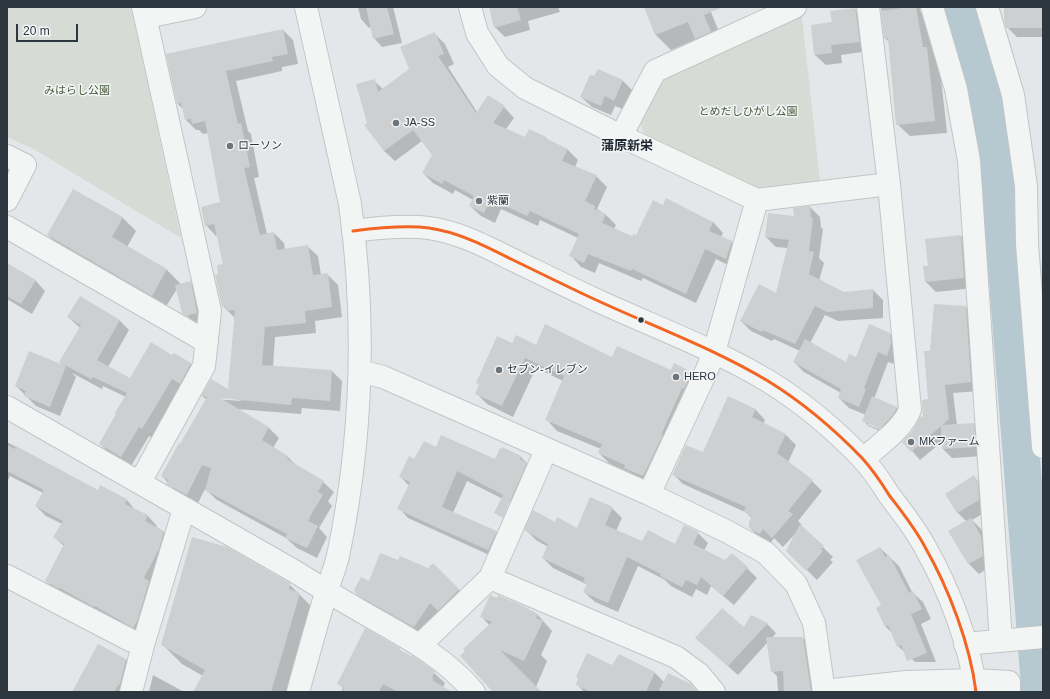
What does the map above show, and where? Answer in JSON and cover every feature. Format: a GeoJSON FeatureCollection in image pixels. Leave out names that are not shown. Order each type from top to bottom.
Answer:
{"type":"FeatureCollection","features":[{"type":"Feature","properties":{"kind":"street"},"geometry":{"type":"LineString","coordinates":[[140,482],[204,366],[207,342],[210,311],[144,12],[195,7]]}},
{"type":"Feature","properties":{"kind":"street"},"geometry":{"type":"LineString","coordinates":[[298,692],[338,557],[353,466],[360,371],[358,288],[350,204],[306,7]]}},
{"type":"Feature","properties":{"kind":"street"},"geometry":{"type":"LineString","coordinates":[[470,7],[477,33],[498,66],[526,88],[621,136],[757,200],[889,184]]}},
{"type":"Feature","properties":{"kind":"street"},"geometry":{"type":"LineString","coordinates":[[621,136],[655,71],[795,7]]}},
{"type":"Feature","properties":{"kind":"street"},"geometry":{"type":"LineString","coordinates":[[863,459],[881,444],[903,422],[908,416],[910,409],[889,184],[868,7]]}},
{"type":"Feature","properties":{"kind":"street"},"geometry":{"type":"LineString","coordinates":[[932,7],[956,89],[969,162],[1001,641]]}},
{"type":"Feature","properties":{"kind":"street"},"geometry":{"type":"LineString","coordinates":[[987,7],[1013,95],[1026,186],[1028,244],[1040,372],[1043,447]]}},
{"type":"Feature","properties":{"kind":"street"},"geometry":{"type":"LineString","coordinates":[[7,156],[25,165],[7,200]]}},
{"type":"Feature","properties":{"kind":"street"},"geometry":{"type":"LineString","coordinates":[[650,494],[714,352],[757,200]]}},
{"type":"Feature","properties":{"kind":"street"},"geometry":{"type":"LineString","coordinates":[[7,227],[207,342]]}},
{"type":"Feature","properties":{"kind":"street"},"geometry":{"type":"LineString","coordinates":[[353,230],[381,227],[428,228],[454,234],[478,243],[595,299],[714,352],[754,373],[797,401],[834,431],[863,459],[925,547],[955,612],[965,644],[975,686]]}},
{"type":"Feature","properties":{"kind":"street"},"geometry":{"type":"LineString","coordinates":[[360,371],[383,377],[546,450],[650,494],[728,532],[766,553],[796,584],[814,623],[824,691],[906,687],[975,686],[1009,682],[1009,692]]}},
{"type":"Feature","properties":{"kind":"street"},"geometry":{"type":"LineString","coordinates":[[7,407],[140,482],[420,645],[452,669],[474,692]]}},
{"type":"Feature","properties":{"kind":"street"},"geometry":{"type":"LineString","coordinates":[[420,645],[490,578],[546,450]]}},
{"type":"Feature","properties":{"kind":"street"},"geometry":{"type":"LineString","coordinates":[[131,692],[143,645],[181,519],[186,509]]}},
{"type":"Feature","properties":{"kind":"street"},"geometry":{"type":"LineString","coordinates":[[7,576],[130,640],[143,645]]}},
{"type":"Feature","properties":{"kind":"street"},"geometry":{"type":"LineString","coordinates":[[490,578],[676,657],[699,674],[714,692]]}},
{"type":"Feature","properties":{"kind":"street"},"geometry":{"type":"LineString","coordinates":[[965,644],[1043,637]]}},
{"type":"Feature","properties":{"kind":"green space","name":"みはらし公園"},"geometry":{"type":"Polygon","coordinates":[[[7,7],[131,7],[181,238],[35,150],[7,137],[7,7]]]}},
{"type":"Feature","properties":{"kind":"green space","name":"とめだしひがし公園"},"geometry":{"type":"Polygon","coordinates":[[[802,17],[820,181],[765,191],[645,135],[640,124],[662,78],[802,17]]]}},
{"type":"Feature","properties":{"kind":"building"},"geometry":{"type":"Polygon","coordinates":[[[366,7],[387,7],[394,34],[373,39],[366,7]]]}},
{"type":"Feature","properties":{"kind":"building"},"geometry":{"type":"Polygon","coordinates":[[[489,7],[517,7],[521,20],[494,28],[489,7]]]}},
{"type":"Feature","properties":{"kind":"building"},"geometry":{"type":"Polygon","coordinates":[[[644,7],[723,7],[704,15],[711,32],[695,39],[688,22],[655,35],[644,7]]]}},
{"type":"Feature","properties":{"kind":"building"},"geometry":{"type":"Polygon","coordinates":[[[916,7],[923,47],[927,47],[935,121],[896,125],[888,38],[884,39],[881,11],[916,7]]]}},
{"type":"Feature","properties":{"kind":"building"},"geometry":{"type":"Polygon","coordinates":[[[1004,7],[1043,7],[1043,28],[1006,28],[1004,7]]]}},
{"type":"Feature","properties":{"kind":"building"},"geometry":{"type":"Polygon","coordinates":[[[855,8],[860,42],[831,45],[832,53],[814,55],[811,25],[832,22],[830,11],[855,8]]]}},
{"type":"Feature","properties":{"kind":"building"},"geometry":{"type":"Polygon","coordinates":[[[283,29],[288,54],[272,57],[273,61],[226,71],[238,124],[241,123],[250,167],[244,168],[260,235],[274,232],[277,250],[308,245],[313,275],[328,273],[332,307],[305,311],[306,323],[265,327],[262,365],[332,370],[330,401],[292,398],[291,405],[220,398],[269,427],[262,440],[288,456],[287,459],[324,481],[318,492],[323,495],[308,521],[318,526],[307,548],[285,538],[287,534],[205,490],[211,468],[202,465],[187,495],[166,484],[168,480],[161,476],[207,397],[201,396],[211,379],[228,389],[235,310],[226,311],[225,306],[222,307],[215,275],[218,274],[217,265],[223,264],[214,224],[205,226],[201,207],[220,202],[205,121],[192,124],[191,119],[185,120],[181,103],[177,104],[166,54],[283,29]]]}},
{"type":"Feature","properties":{"kind":"building"},"geometry":{"type":"Polygon","coordinates":[[[435,32],[444,54],[438,56],[476,113],[488,95],[505,106],[493,123],[525,137],[529,129],[546,137],[545,138],[568,149],[562,161],[597,175],[585,201],[595,206],[594,209],[606,214],[602,223],[632,236],[634,234],[636,235],[653,200],[663,205],[666,198],[713,222],[709,231],[732,241],[726,259],[705,249],[686,294],[632,269],[631,271],[588,254],[584,263],[569,256],[579,234],[530,211],[527,216],[490,199],[484,213],[469,206],[474,196],[444,180],[442,184],[422,173],[432,155],[413,130],[384,151],[364,125],[367,123],[356,84],[375,79],[378,92],[409,69],[400,47],[435,32]]]}},
{"type":"Feature","properties":{"kind":"building"},"geometry":{"type":"Polygon","coordinates":[[[598,69],[623,80],[614,101],[605,96],[601,106],[580,97],[590,75],[594,76],[598,69]]]}},
{"type":"Feature","properties":{"kind":"building"},"geometry":{"type":"Polygon","coordinates":[[[73,189],[123,217],[112,237],[167,269],[152,296],[47,235],[73,189]]]}},
{"type":"Feature","properties":{"kind":"building"},"geometry":{"type":"Polygon","coordinates":[[[810,206],[811,218],[813,218],[809,251],[814,252],[809,274],[844,292],[873,289],[873,308],[827,312],[815,306],[795,344],[763,330],[762,332],[740,321],[759,284],[776,293],[789,240],[765,237],[768,213],[794,216],[793,208],[810,206]]]}},
{"type":"Feature","properties":{"kind":"building"},"geometry":{"type":"Polygon","coordinates":[[[961,235],[964,278],[925,282],[923,266],[928,266],[925,239],[961,235]]]}},
{"type":"Feature","properties":{"kind":"building"},"geometry":{"type":"Polygon","coordinates":[[[7,263],[36,280],[21,304],[7,296],[7,263]]]}},
{"type":"Feature","properties":{"kind":"building"},"geometry":{"type":"Polygon","coordinates":[[[191,281],[197,313],[186,316],[182,313],[175,285],[191,281]]]}},
{"type":"Feature","properties":{"kind":"building"},"geometry":{"type":"Polygon","coordinates":[[[80,296],[120,320],[97,360],[130,378],[151,342],[172,355],[174,353],[191,363],[180,384],[172,379],[142,429],[139,427],[121,457],[99,444],[127,393],[93,377],[91,379],[59,362],[81,325],[67,317],[80,296]]]}},
{"type":"Feature","properties":{"kind":"building"},"geometry":{"type":"Polygon","coordinates":[[[934,304],[966,306],[971,382],[945,385],[949,419],[942,425],[974,423],[976,447],[942,449],[941,426],[911,452],[902,442],[913,430],[920,416],[923,417],[922,400],[928,399],[924,351],[930,351],[934,304]]]}},
{"type":"Feature","properties":{"kind":"building"},"geometry":{"type":"Polygon","coordinates":[[[545,324],[612,357],[617,346],[671,370],[674,363],[686,369],[689,379],[684,389],[682,388],[661,435],[663,435],[643,476],[624,468],[625,465],[598,453],[602,444],[545,420],[564,376],[525,358],[502,406],[475,394],[479,384],[476,383],[497,336],[512,343],[516,335],[536,345],[545,324]]]}},
{"type":"Feature","properties":{"kind":"building"},"geometry":{"type":"Polygon","coordinates":[[[869,324],[890,333],[891,344],[887,356],[878,352],[864,388],[866,389],[859,407],[838,398],[841,389],[793,362],[805,339],[846,362],[849,354],[856,357],[869,324]]]}},
{"type":"Feature","properties":{"kind":"building"},"geometry":{"type":"Polygon","coordinates":[[[29,351],[66,366],[50,407],[24,396],[26,391],[15,386],[29,351]]]}},
{"type":"Feature","properties":{"kind":"building"},"geometry":{"type":"Polygon","coordinates":[[[728,396],[756,409],[752,417],[786,434],[777,453],[813,480],[788,511],[793,514],[772,538],[763,529],[760,534],[749,528],[749,521],[752,517],[744,511],[746,507],[672,475],[686,445],[703,452],[728,396]]]}},
{"type":"Feature","properties":{"kind":"building"},"geometry":{"type":"Polygon","coordinates":[[[872,396],[897,407],[893,415],[880,429],[862,421],[872,396]]]}},
{"type":"Feature","properties":{"kind":"building"},"geometry":{"type":"Polygon","coordinates":[[[441,435],[495,459],[500,448],[502,449],[502,447],[521,456],[520,459],[527,463],[511,499],[457,471],[442,507],[497,531],[488,550],[397,509],[410,482],[399,477],[409,456],[414,459],[424,441],[436,447],[441,435]]]}},
{"type":"Feature","properties":{"kind":"building"},"geometry":{"type":"Polygon","coordinates":[[[7,445],[15,449],[16,446],[98,490],[100,485],[127,499],[125,504],[148,515],[145,521],[164,531],[159,549],[144,578],[149,581],[137,621],[133,628],[95,606],[94,607],[45,581],[64,544],[53,537],[63,521],[35,506],[44,490],[7,471],[7,445]]]}},
{"type":"Feature","properties":{"kind":"building"},"geometry":{"type":"Polygon","coordinates":[[[974,475],[978,482],[979,500],[957,513],[945,494],[974,475]]]}},
{"type":"Feature","properties":{"kind":"building"},"geometry":{"type":"Polygon","coordinates":[[[503,495],[511,499],[503,518],[494,513],[503,495]]]}},
{"type":"Feature","properties":{"kind":"building"},"geometry":{"type":"Polygon","coordinates":[[[590,497],[613,507],[605,525],[642,541],[648,530],[675,544],[684,525],[699,532],[693,544],[725,560],[732,553],[748,567],[723,596],[701,577],[697,585],[686,580],[682,587],[660,576],[661,574],[627,557],[608,603],[583,592],[587,584],[583,582],[585,578],[542,558],[548,544],[524,530],[533,510],[555,522],[557,517],[577,528],[590,497]]]}},
{"type":"Feature","properties":{"kind":"building"},"geometry":{"type":"Polygon","coordinates":[[[971,518],[981,536],[983,556],[968,564],[948,531],[971,518]]]}},
{"type":"Feature","properties":{"kind":"building"},"geometry":{"type":"Polygon","coordinates":[[[800,524],[824,546],[821,549],[823,551],[806,571],[786,551],[800,524]]]}},
{"type":"Feature","properties":{"kind":"building"},"geometry":{"type":"Polygon","coordinates":[[[192,537],[227,547],[290,583],[289,589],[300,593],[271,692],[193,692],[205,670],[161,645],[192,537]]]}},
{"type":"Feature","properties":{"kind":"building"},"geometry":{"type":"Polygon","coordinates":[[[880,547],[885,557],[889,555],[909,593],[913,591],[922,609],[911,614],[927,653],[907,661],[901,645],[897,647],[888,625],[885,627],[876,608],[881,605],[856,560],[880,547]]]}},
{"type":"Feature","properties":{"kind":"building"},"geometry":{"type":"Polygon","coordinates":[[[380,553],[398,560],[400,556],[428,568],[433,563],[459,589],[438,611],[430,603],[414,627],[357,595],[354,590],[361,577],[369,581],[380,553]]]}},
{"type":"Feature","properties":{"kind":"building"},"geometry":{"type":"Polygon","coordinates":[[[490,595],[497,598],[498,595],[521,605],[538,614],[536,618],[543,621],[524,661],[500,650],[542,692],[493,692],[460,656],[465,651],[463,649],[492,622],[480,617],[490,595]]]}},
{"type":"Feature","properties":{"kind":"building"},"geometry":{"type":"Polygon","coordinates":[[[722,608],[744,627],[751,615],[768,623],[728,666],[695,638],[722,608]]]}},
{"type":"Feature","properties":{"kind":"building"},"geometry":{"type":"Polygon","coordinates":[[[365,628],[400,648],[399,650],[416,658],[433,670],[435,672],[432,680],[452,692],[398,692],[383,684],[379,692],[342,692],[344,688],[337,684],[365,628]]]}},
{"type":"Feature","properties":{"kind":"building"},"geometry":{"type":"Polygon","coordinates":[[[766,637],[803,637],[811,692],[784,692],[783,671],[771,672],[766,637]]]}},
{"type":"Feature","properties":{"kind":"building"},"geometry":{"type":"Polygon","coordinates":[[[98,644],[126,659],[120,684],[114,692],[72,692],[98,644]]]}},
{"type":"Feature","properties":{"kind":"building"},"geometry":{"type":"Polygon","coordinates":[[[587,653],[612,665],[619,654],[655,672],[646,692],[591,692],[576,685],[578,678],[576,677],[587,653]]]}},
{"type":"Feature","properties":{"kind":"building"},"geometry":{"type":"Polygon","coordinates":[[[668,673],[691,684],[698,692],[658,692],[668,673]]]}},
{"type":"Feature","properties":{"kind":"waterway"},"geometry":{"type":"LineString","coordinates":[[963,7],[994,142],[1005,250],[1040,692]]}},
{"type":"Feature","properties":{"kind":"transit line"},"geometry":{"type":"LineString","coordinates":[[353,231],[391,227],[420,227],[440,230],[461,236],[594,299],[726,358],[768,381],[793,398],[829,426],[862,458],[917,533],[934,563],[957,617],[969,655],[976,692]]}},
{"type":"Feature","properties":{"kind":"place","name":"JA-SS"},"geometry":{"type":"Point","coordinates":[396,123]}},
{"type":"Feature","properties":{"kind":"place","name":"ローソン"},"geometry":{"type":"Point","coordinates":[230,146]}},
{"type":"Feature","properties":{"kind":"place","name":"紫蘭"},"geometry":{"type":"Point","coordinates":[479,201]}},
{"type":"Feature","properties":{"kind":"place","name":"セブン-イレブン"},"geometry":{"type":"Point","coordinates":[499,370]}},
{"type":"Feature","properties":{"kind":"place","name":"HERO"},"geometry":{"type":"Point","coordinates":[676,377]}},
{"type":"Feature","properties":{"kind":"place","name":"MKファーム"},"geometry":{"type":"Point","coordinates":[911,442]}},
{"type":"Feature","properties":{"kind":"district","name":"蒲原新栄"},"geometry":{"type":"Point","coordinates":[627,146]}}]}
